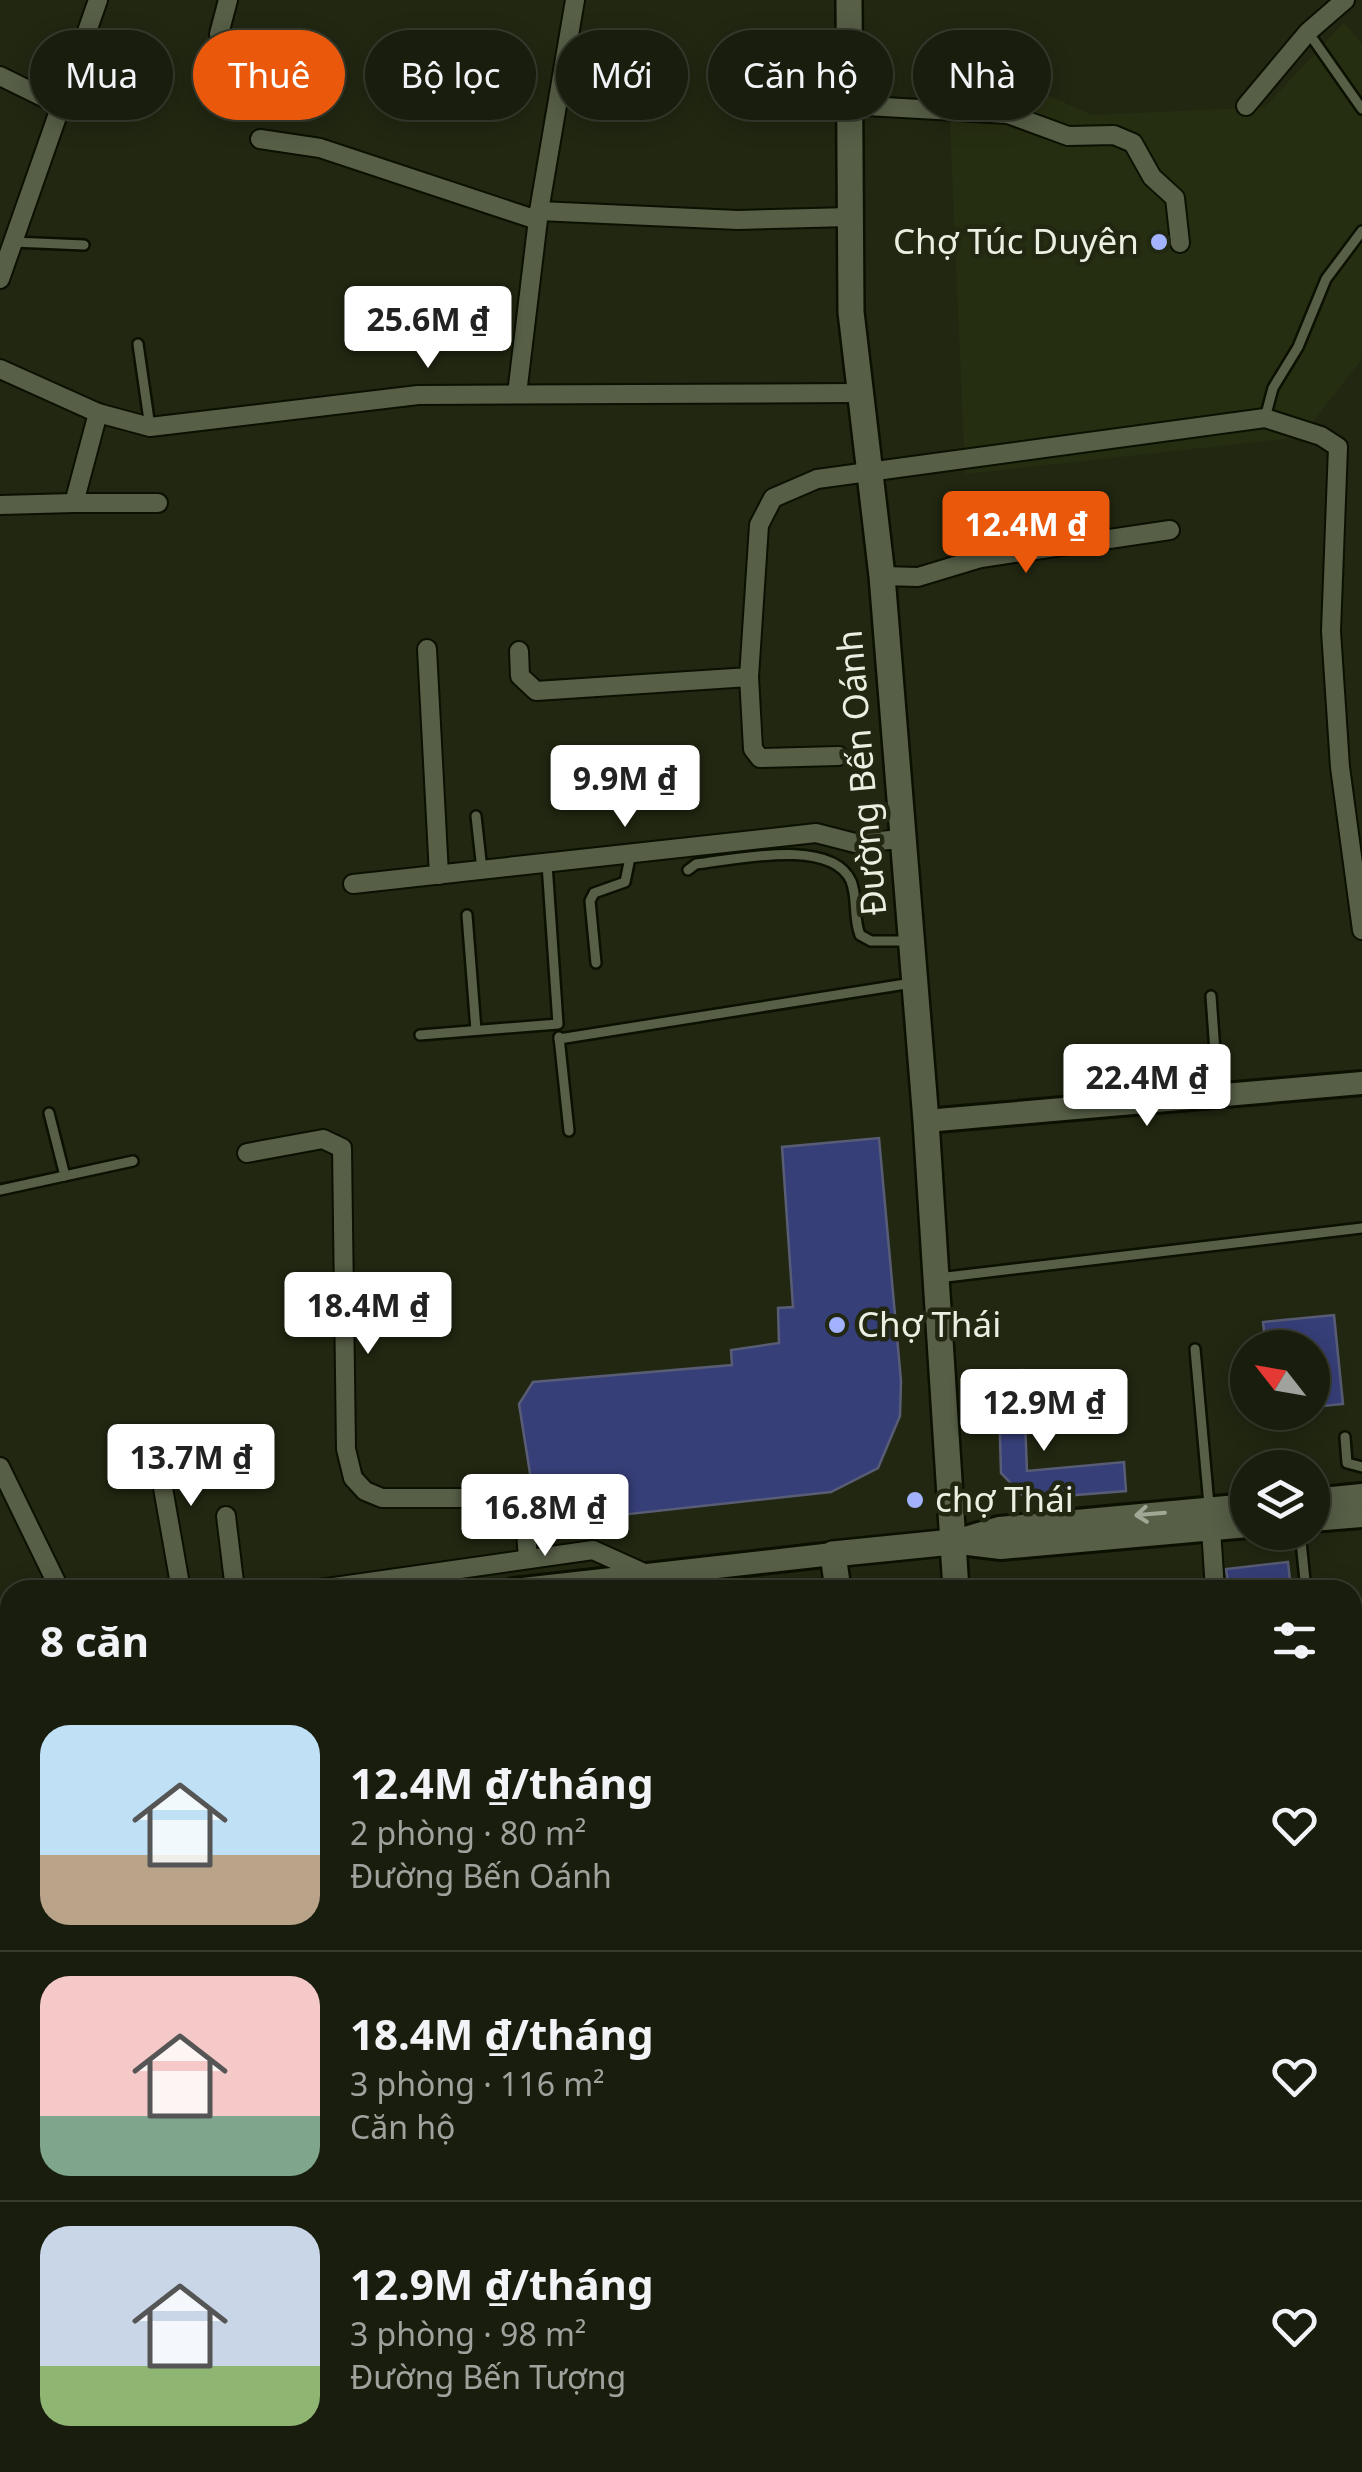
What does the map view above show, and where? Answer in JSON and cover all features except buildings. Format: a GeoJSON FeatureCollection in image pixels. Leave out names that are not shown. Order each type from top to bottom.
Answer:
{"type":"FeatureCollection","features":[{"type":"Feature","properties":{"kind":"main road","name":"Đường Bến Oánh"},"geometry":{"type":"LineString","coordinates":[[849,0],[849,30]]}},
{"type":"Feature","properties":{"kind":"main road","name":"Đường Bến Oánh"},"geometry":{"type":"LineString","coordinates":[[849,120],[851,312],[882,576],[926,1121],[955,1580]]}},
{"type":"Feature","properties":{"kind":"main road"},"geometry":{"type":"LineString","coordinates":[[836,1580],[832,1554],[952,1542]]}},
{"type":"Feature","properties":{"kind":"street"},"geometry":{"type":"LineString","coordinates":[[88,30],[98,0]]}},
{"type":"Feature","properties":{"kind":"street"},"geometry":{"type":"LineString","coordinates":[[220,30],[228,0]]}},
{"type":"Feature","properties":{"kind":"street"},"geometry":{"type":"LineString","coordinates":[[517,394],[538,216],[575,0]]}},
{"type":"Feature","properties":{"kind":"street"},"geometry":{"type":"LineString","coordinates":[[1246,106],[1308,32],[1345,0]]}},
{"type":"Feature","properties":{"kind":"street"},"geometry":{"type":"LineString","coordinates":[[0,76],[30,91]]}},
{"type":"Feature","properties":{"kind":"street"},"geometry":{"type":"LineString","coordinates":[[893,107],[1008,114],[1068,136],[1133,143],[1152,177],[1175,198],[1180,244]]}},
{"type":"Feature","properties":{"kind":"street"},"geometry":{"type":"LineString","coordinates":[[0,280],[56,120]]}},
{"type":"Feature","properties":{"kind":"street"},"geometry":{"type":"LineString","coordinates":[[260,139],[320,148],[538,216],[738,220],[850,217]]}},
{"type":"Feature","properties":{"kind":"street"},"geometry":{"type":"LineString","coordinates":[[0,369],[98,413],[150,426],[418,394],[859,392]]}},
{"type":"Feature","properties":{"kind":"street"},"geometry":{"type":"LineString","coordinates":[[74,502],[98,413]]}},
{"type":"Feature","properties":{"kind":"street"},"geometry":{"type":"LineString","coordinates":[[839,756],[760,758],[753,749],[749,676],[755,548],[766,506],[772,498],[817,479],[1265,418],[1320,436],[1338,447],[1330,631],[1340,768],[1362,930]]}},
{"type":"Feature","properties":{"kind":"street"},"geometry":{"type":"LineString","coordinates":[[0,505],[158,502]]}},
{"type":"Feature","properties":{"kind":"street"},"geometry":{"type":"LineString","coordinates":[[882,576],[918,577],[981,558],[1170,530]]}},
{"type":"Feature","properties":{"kind":"street"},"geometry":{"type":"LineString","coordinates":[[427,649],[440,875]]}},
{"type":"Feature","properties":{"kind":"street"},"geometry":{"type":"LineString","coordinates":[[519,651],[520,676],[536,691],[749,676]]}},
{"type":"Feature","properties":{"kind":"street"},"geometry":{"type":"LineString","coordinates":[[352,884],[816,833],[855,843],[902,839]]}},
{"type":"Feature","properties":{"kind":"street"},"geometry":{"type":"LineString","coordinates":[[926,1121],[1362,1083]]}},
{"type":"Feature","properties":{"kind":"street"},"geometry":{"type":"LineString","coordinates":[[247,1153],[324,1139],[342,1148],[344,1411],[353,1478],[365,1491],[382,1498],[505,1498],[506,1519],[526,1518],[528,1559]]}},
{"type":"Feature","properties":{"kind":"street"},"geometry":{"type":"LineString","coordinates":[[154,1437],[179,1580]]}},
{"type":"Feature","properties":{"kind":"street"},"geometry":{"type":"LineString","coordinates":[[0,1467],[55,1580]]}},
{"type":"Feature","properties":{"kind":"street"},"geometry":{"type":"LineString","coordinates":[[1330,1498],[1362,1495]]}},
{"type":"Feature","properties":{"kind":"street"},"geometry":{"type":"LineString","coordinates":[[1210,1519],[1230,1512]]}},
{"type":"Feature","properties":{"kind":"street"},"geometry":{"type":"LineString","coordinates":[[226,1516],[234,1580]]}},
{"type":"Feature","properties":{"kind":"street"},"geometry":{"type":"LineString","coordinates":[[1330,1519],[1362,1516]]}},
{"type":"Feature","properties":{"kind":"street"},"geometry":{"type":"LineString","coordinates":[[1210,1519],[1215,1580]]}},
{"type":"Feature","properties":{"kind":"street"},"geometry":{"type":"LineString","coordinates":[[952,1542],[999,1528],[1210,1519],[1230,1523]]}},
{"type":"Feature","properties":{"kind":"street"},"geometry":{"type":"LineString","coordinates":[[382,1580],[593,1550],[644,1573]]}},
{"type":"Feature","properties":{"kind":"street"},"geometry":{"type":"LineString","coordinates":[[583,1580],[832,1554]]}},
{"type":"Feature","properties":{"kind":"street"},"geometry":{"type":"LineString","coordinates":[[634,1580],[644,1573]]}},
{"type":"Feature","properties":{"kind":"lane"},"geometry":{"type":"LineString","coordinates":[[1308,32],[1362,109]]}},
{"type":"Feature","properties":{"kind":"lane"},"geometry":{"type":"LineString","coordinates":[[1265,418],[1273,388],[1298,347],[1326,280],[1362,231]]}},
{"type":"Feature","properties":{"kind":"lane"},"geometry":{"type":"LineString","coordinates":[[13,242],[84,245]]}},
{"type":"Feature","properties":{"kind":"lane"},"geometry":{"type":"LineString","coordinates":[[138,344],[150,426]]}},
{"type":"Feature","properties":{"kind":"lane"},"geometry":{"type":"LineString","coordinates":[[476,816],[482,870]]}},
{"type":"Feature","properties":{"kind":"lane"},"geometry":{"type":"LineString","coordinates":[[596,963],[590,902],[594,893],[625,882],[631,853]]}},
{"type":"Feature","properties":{"kind":"lane"},"geometry":{"type":"LineString","coordinates":[[688,870],[696,864],[790,854],[828,861],[850,880],[860,935],[871,941],[911,940]]}},
{"type":"Feature","properties":{"kind":"lane"},"geometry":{"type":"LineString","coordinates":[[546,861],[569,1130]]}},
{"type":"Feature","properties":{"kind":"lane"},"geometry":{"type":"LineString","coordinates":[[467,915],[476,1030]]}},
{"type":"Feature","properties":{"kind":"lane"},"geometry":{"type":"LineString","coordinates":[[559,1039],[914,983]]}},
{"type":"Feature","properties":{"kind":"lane"},"geometry":{"type":"LineString","coordinates":[[1211,996],[1218,1097]]}},
{"type":"Feature","properties":{"kind":"lane"},"geometry":{"type":"LineString","coordinates":[[420,1035],[558,1024]]}},
{"type":"Feature","properties":{"kind":"lane"},"geometry":{"type":"LineString","coordinates":[[48,1113],[65,1176]]}},
{"type":"Feature","properties":{"kind":"lane"},"geometry":{"type":"LineString","coordinates":[[0,1190],[133,1161]]}},
{"type":"Feature","properties":{"kind":"lane"},"geometry":{"type":"LineString","coordinates":[[935,1278],[1362,1228]]}},
{"type":"Feature","properties":{"kind":"lane"},"geometry":{"type":"LineString","coordinates":[[1195,1349],[1210,1519]]}},
{"type":"Feature","properties":{"kind":"lane"},"geometry":{"type":"LineString","coordinates":[[1345,1437],[1347,1462],[1362,1467]]}},
{"type":"Feature","properties":{"kind":"lane"},"geometry":{"type":"LineString","coordinates":[[1302,1550],[1305,1580]]}},
{"type":"Feature","properties":{"kind":"shaded area","name":"Chợ Túc Duyên"},"geometry":{"type":"Polygon","coordinates":[[[1344,22],[1362,44],[1362,359],[1301,437],[965,474],[952,120],[1051,120],[1051,96],[1092,115],[1265,107],[1344,22]]]}},
{"type":"Feature","properties":{"kind":"place","name":"Chợ Túc Duyên"},"geometry":{"type":"Point","coordinates":[1159,242]}},
{"type":"Feature","properties":{"kind":"place","name":"Chợ Thái"},"geometry":{"type":"Point","coordinates":[837,1325]}},
{"type":"Feature","properties":{"kind":"place","name":"chợ Thái"},"geometry":{"type":"Point","coordinates":[915,1500]}}]}
